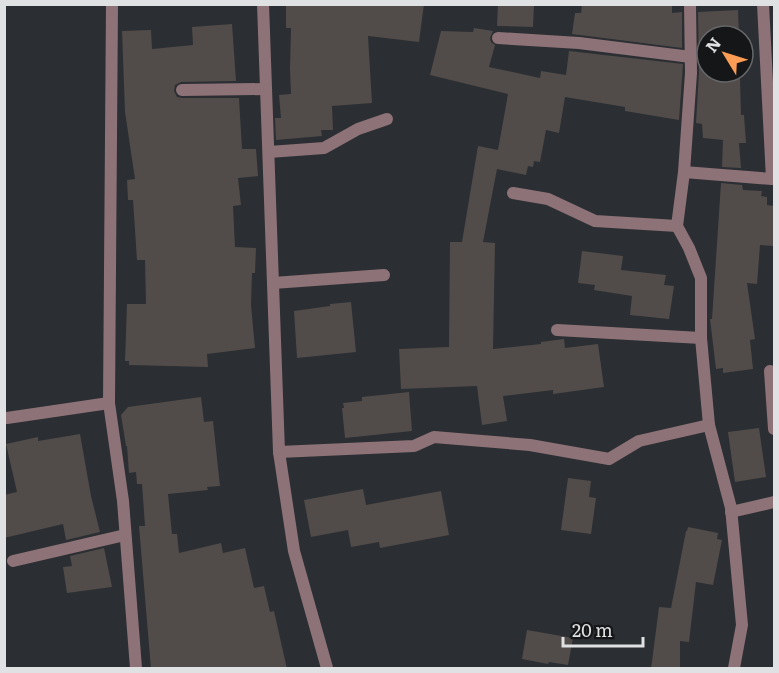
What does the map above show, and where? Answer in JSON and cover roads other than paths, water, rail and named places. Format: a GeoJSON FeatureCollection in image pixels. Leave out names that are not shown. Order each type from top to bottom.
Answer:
{"type":"FeatureCollection","features":[{"type":"Feature","properties":{"kind":"street"},"geometry":{"type":"LineString","coordinates":[[112,4],[109,403],[123,501],[136,669]]}},
{"type":"Feature","properties":{"kind":"street"},"geometry":{"type":"LineString","coordinates":[[263,4],[279,452],[294,551],[327,669]]}},
{"type":"Feature","properties":{"kind":"street"},"geometry":{"type":"LineString","coordinates":[[690,4],[691,57],[684,172],[677,226],[689,248],[700,278],[701,338],[709,424],[731,512],[742,624],[734,669]]}},
{"type":"Feature","properties":{"kind":"street"},"geometry":{"type":"LineString","coordinates":[[684,172],[772,179],[763,4]]}},
{"type":"Feature","properties":{"kind":"street"},"geometry":{"type":"LineString","coordinates":[[498,38],[579,43],[691,57]]}},
{"type":"Feature","properties":{"kind":"street"},"geometry":{"type":"LineString","coordinates":[[182,90],[266,89]]}},
{"type":"Feature","properties":{"kind":"street"},"geometry":{"type":"LineString","coordinates":[[268,152],[324,148],[358,129],[387,119]]}},
{"type":"Feature","properties":{"kind":"street"},"geometry":{"type":"LineString","coordinates":[[513,193],[548,200],[595,221],[677,226]]}},
{"type":"Feature","properties":{"kind":"street"},"geometry":{"type":"LineString","coordinates":[[273,283],[384,275]]}},
{"type":"Feature","properties":{"kind":"street"},"geometry":{"type":"LineString","coordinates":[[557,330],[701,338]]}},
{"type":"Feature","properties":{"kind":"street"},"geometry":{"type":"LineString","coordinates":[[770,371],[774,429]]}},
{"type":"Feature","properties":{"kind":"street"},"geometry":{"type":"LineString","coordinates":[[7,417],[109,403]]}},
{"type":"Feature","properties":{"kind":"street"},"geometry":{"type":"LineString","coordinates":[[279,452],[414,446],[434,437],[530,445],[609,459],[639,441],[709,424]]}},
{"type":"Feature","properties":{"kind":"street"},"geometry":{"type":"LineString","coordinates":[[731,512],[774,502]]}},
{"type":"Feature","properties":{"kind":"street"},"geometry":{"type":"LineString","coordinates":[[13,561],[125,535]]}}]}
